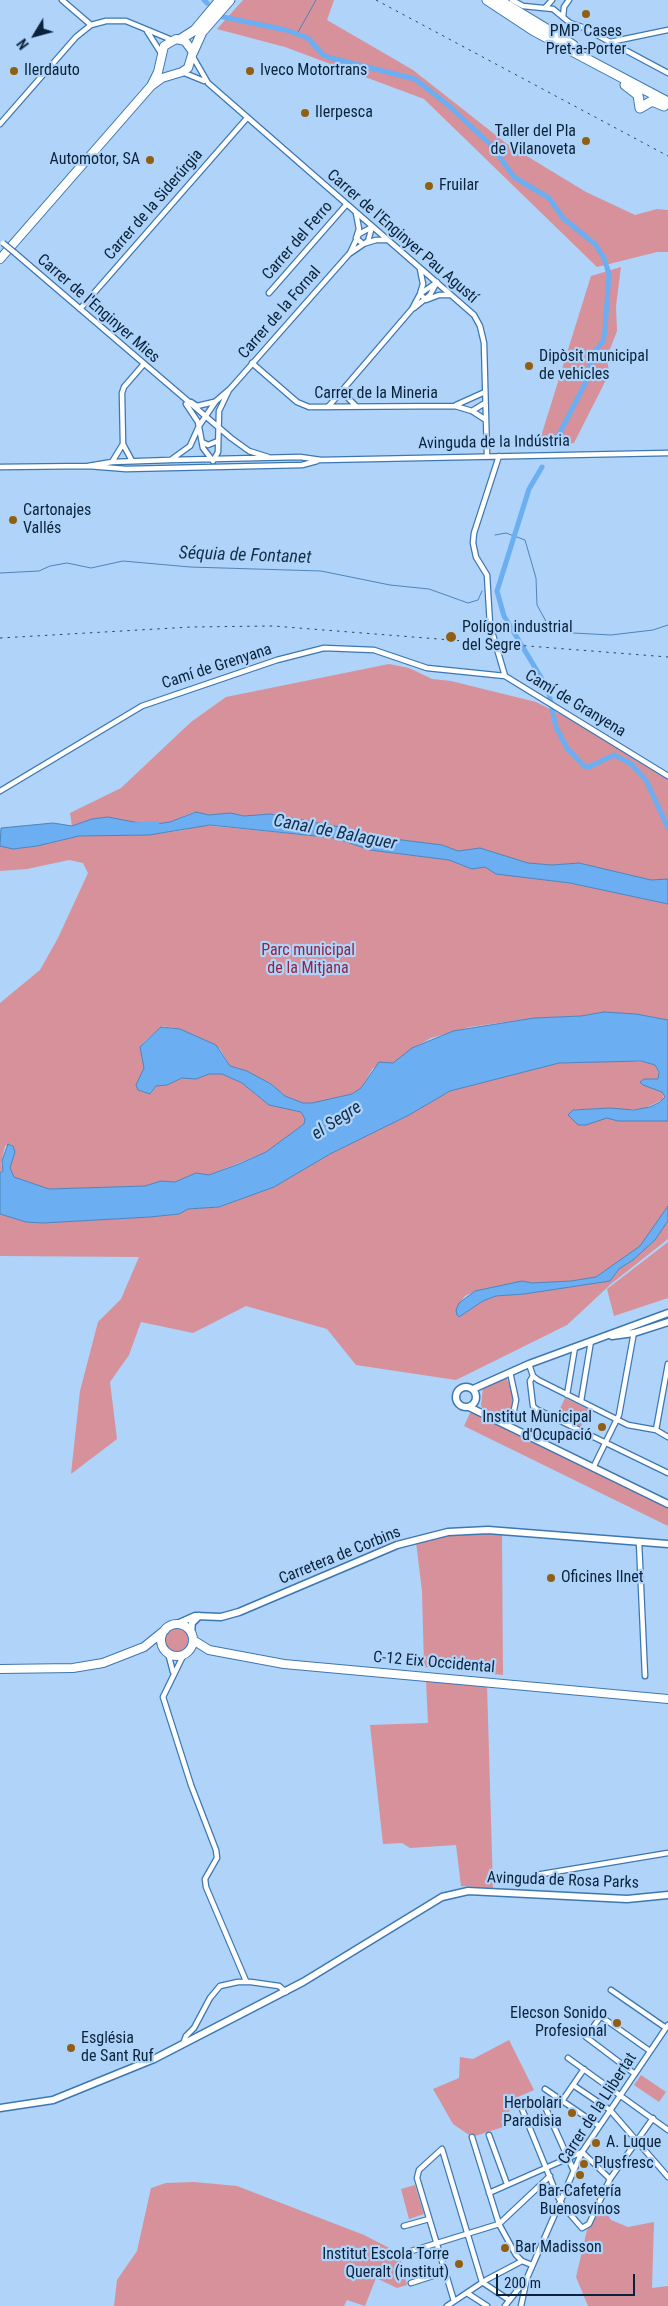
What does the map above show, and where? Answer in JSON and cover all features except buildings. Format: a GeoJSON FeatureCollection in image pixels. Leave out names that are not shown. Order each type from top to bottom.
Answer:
{"type":"FeatureCollection","features":[{"type":"Feature","properties":{"kind":"highway"},"geometry":{"type":"LineString","coordinates":[[177,40],[195,30],[219,4],[232,0]]}},
{"type":"Feature","properties":{"kind":"highway"},"geometry":{"type":"LineString","coordinates":[[487,0],[534,31],[668,102]]}},
{"type":"Feature","properties":{"kind":"highway"},"geometry":{"type":"LineString","coordinates":[[499,0],[538,26],[668,96]]}},
{"type":"Feature","properties":{"kind":"highway"},"geometry":{"type":"LineString","coordinates":[[193,55],[198,37],[219,4]]}},
{"type":"Feature","properties":{"kind":"highway"},"geometry":{"type":"LineString","coordinates":[[603,68],[613,78],[634,91],[639,98],[640,108],[652,102],[668,107]]}},
{"type":"Feature","properties":{"kind":"main road"},"geometry":{"type":"LineString","coordinates":[[0,259],[151,86],[162,78],[179,72],[190,65],[193,55],[189,45],[177,40],[164,46],[151,86]]}},
{"type":"Feature","properties":{"kind":"main road"},"geometry":{"type":"LineString","coordinates":[[161,56],[167,68],[179,72]]}},
{"type":"Feature","properties":{"kind":"main road"},"geometry":{"type":"LineString","coordinates":[[0,1669],[81,1667],[103,1663],[144,1647],[165,1630],[177,1624],[185,1626],[192,1636],[209,1650]]}},
{"type":"Feature","properties":{"kind":"main road"},"geometry":{"type":"LineString","coordinates":[[165,1630],[161,1637],[166,1651]]}},
{"type":"Feature","properties":{"kind":"main road"},"geometry":{"type":"LineString","coordinates":[[185,1653],[192,1636]]}},
{"type":"Feature","properties":{"kind":"main road"},"geometry":{"type":"LineString","coordinates":[[144,1647],[166,1651],[179,1656],[185,1653],[209,1650]]}},
{"type":"Feature","properties":{"kind":"main road","name":"C-12 Eix Occidental"},"geometry":{"type":"LineString","coordinates":[[209,1650],[284,1664],[668,1698]]}},
{"type":"Feature","properties":{"kind":"street"},"geometry":{"type":"LineString","coordinates":[[62,0],[91,25]]}},
{"type":"Feature","properties":{"kind":"street"},"geometry":{"type":"LineString","coordinates":[[512,0],[519,5],[553,10],[570,24],[610,42],[668,73]]}},
{"type":"Feature","properties":{"kind":"street"},"geometry":{"type":"LineString","coordinates":[[545,8],[552,0]]}},
{"type":"Feature","properties":{"kind":"street"},"geometry":{"type":"LineString","coordinates":[[563,18],[564,7],[569,0]]}},
{"type":"Feature","properties":{"kind":"street"},"geometry":{"type":"LineString","coordinates":[[0,124],[76,36],[91,25],[117,20],[134,23],[160,37],[177,40]]}},
{"type":"Feature","properties":{"kind":"street"},"geometry":{"type":"LineString","coordinates":[[142,27],[161,56]]}},
{"type":"Feature","properties":{"kind":"street"},"geometry":{"type":"LineString","coordinates":[[610,42],[668,30]]}},
{"type":"Feature","properties":{"kind":"street","name":"Carrer de l'Enginyer Pau Agustí"},"geometry":{"type":"LineString","coordinates":[[193,55],[208,83],[474,315],[480,326],[484,343],[487,456]]}},
{"type":"Feature","properties":{"kind":"street","name":"Carrer de l'Enginyer Pau Agustí"},"geometry":{"type":"LineString","coordinates":[[179,72],[208,83]]}},
{"type":"Feature","properties":{"kind":"street","name":"Carrer de la Siderúrgia"},"geometry":{"type":"LineString","coordinates":[[80,309],[247,118]]}},
{"type":"Feature","properties":{"kind":"street","name":"Carrer del Ferro"},"geometry":{"type":"LineString","coordinates":[[269,293],[346,205]]}},
{"type":"Feature","properties":{"kind":"street","name":"Carrer de la Fornal"},"geometry":{"type":"LineString","coordinates":[[349,254],[359,229],[356,213]]}},
{"type":"Feature","properties":{"kind":"street"},"geometry":{"type":"LineString","coordinates":[[363,244],[356,238],[372,227]]}},
{"type":"Feature","properties":{"kind":"street","name":"Carrer de la Fornal"},"geometry":{"type":"LineString","coordinates":[[170,460],[190,446],[204,416],[215,402],[230,389],[349,254],[369,239],[372,227]]}},
{"type":"Feature","properties":{"kind":"street","name":"Carrer de la Fornal"},"geometry":{"type":"LineString","coordinates":[[363,244],[376,240],[388,240]]}},
{"type":"Feature","properties":{"kind":"street","name":"Carrer de l'Enginyer Mies"},"geometry":{"type":"LineString","coordinates":[[2,242],[218,428],[249,451],[271,458]]}},
{"type":"Feature","properties":{"kind":"street"},"geometry":{"type":"LineString","coordinates":[[328,407],[412,309],[423,284],[419,267]]}},
{"type":"Feature","properties":{"kind":"street"},"geometry":{"type":"LineString","coordinates":[[420,294],[436,282]]}},
{"type":"Feature","properties":{"kind":"street"},"geometry":{"type":"LineString","coordinates":[[426,300],[432,293],[436,282]]}},
{"type":"Feature","properties":{"kind":"street"},"geometry":{"type":"LineString","coordinates":[[420,294],[426,300]]}},
{"type":"Feature","properties":{"kind":"street"},"geometry":{"type":"LineString","coordinates":[[412,309],[426,300],[439,295],[451,295]]}},
{"type":"Feature","properties":{"kind":"street","name":"Carrer de la Mineria"},"geometry":{"type":"LineString","coordinates":[[252,364],[303,406],[455,406],[472,411],[486,420]]}},
{"type":"Feature","properties":{"kind":"street"},"geometry":{"type":"LineString","coordinates":[[132,461],[123,444],[124,386],[143,365]]}},
{"type":"Feature","properties":{"kind":"street"},"geometry":{"type":"LineString","coordinates":[[346,385],[347,397],[356,406]]}},
{"type":"Feature","properties":{"kind":"street","name":"Carrer de la Fornal"},"geometry":{"type":"LineString","coordinates":[[213,461],[218,452],[218,428],[221,407],[230,389]]}},
{"type":"Feature","properties":{"kind":"street","name":"Carrer de la Mineria"},"geometry":{"type":"LineString","coordinates":[[455,406],[474,399],[485,392]]}},
{"type":"Feature","properties":{"kind":"street"},"geometry":{"type":"LineString","coordinates":[[181,397],[197,406],[215,402],[221,407]]}},
{"type":"Feature","properties":{"kind":"street","name":"Carrer de l'Enginyer Mies"},"geometry":{"type":"LineString","coordinates":[[181,397],[194,414],[207,455],[222,467]]}},
{"type":"Feature","properties":{"kind":"street"},"geometry":{"type":"LineString","coordinates":[[474,399],[486,403]]}},
{"type":"Feature","properties":{"kind":"street"},"geometry":{"type":"LineString","coordinates":[[472,411],[486,403]]}},
{"type":"Feature","properties":{"kind":"street"},"geometry":{"type":"LineString","coordinates":[[202,442],[208,445],[218,441]]}},
{"type":"Feature","properties":{"kind":"street"},"geometry":{"type":"LineString","coordinates":[[112,462],[123,444]]}},
{"type":"Feature","properties":{"kind":"street","name":"Avinguda de la Indústria"},"geometry":{"type":"LineString","coordinates":[[88,466],[112,462],[170,460],[213,461],[271,458],[320,460],[668,453]]}},
{"type":"Feature","properties":{"kind":"street"},"geometry":{"type":"LineString","coordinates":[[499,456],[474,533],[473,543],[476,557],[487,575],[490,625],[505,676]]}},
{"type":"Feature","properties":{"kind":"street","name":"Avinguda de la Indústria"},"geometry":{"type":"LineString","coordinates":[[0,467],[88,466],[126,469],[222,467],[302,465],[320,460]]}},
{"type":"Feature","properties":{"kind":"street"},"geometry":{"type":"LineString","coordinates":[[205,467],[213,461]]}},
{"type":"Feature","properties":{"kind":"street","name":"Camí de Grenyana"},"geometry":{"type":"LineString","coordinates":[[0,791],[142,706],[300,653],[324,648],[374,650],[427,668],[462,671]]}},
{"type":"Feature","properties":{"kind":"street","name":"Camí de Granyena"},"geometry":{"type":"LineString","coordinates":[[462,671],[505,676],[668,776]]}},
{"type":"Feature","properties":{"kind":"street"},"geometry":{"type":"LineString","coordinates":[[668,1313],[529,1364],[473,1389],[464,1386],[458,1390],[455,1396],[459,1405],[473,1407],[507,1426],[668,1504]]}},
{"type":"Feature","properties":{"kind":"street"},"geometry":{"type":"LineString","coordinates":[[601,1337],[634,1332],[668,1322]]}},
{"type":"Feature","properties":{"kind":"street"},"geometry":{"type":"LineString","coordinates":[[593,1468],[617,1419],[634,1332],[630,1326]]}},
{"type":"Feature","properties":{"kind":"street"},"geometry":{"type":"LineString","coordinates":[[581,1401],[591,1341]]}},
{"type":"Feature","properties":{"kind":"street"},"geometry":{"type":"LineString","coordinates":[[567,1395],[575,1348]]}},
{"type":"Feature","properties":{"kind":"street"},"geometry":{"type":"LineString","coordinates":[[529,1364],[533,1376],[567,1395],[628,1425],[656,1430],[668,1437]]}},
{"type":"Feature","properties":{"kind":"street"},"geometry":{"type":"LineString","coordinates":[[656,1430],[666,1384],[668,1364]]}},
{"type":"Feature","properties":{"kind":"street"},"geometry":{"type":"LineString","coordinates":[[507,1426],[513,1415],[516,1400],[510,1372]]}},
{"type":"Feature","properties":{"kind":"street"},"geometry":{"type":"LineString","coordinates":[[533,1376],[530,1381],[534,1407],[668,1473]]}},
{"type":"Feature","properties":{"kind":"street"},"geometry":{"type":"LineString","coordinates":[[473,1389],[476,1397],[473,1407]]}},
{"type":"Feature","properties":{"kind":"street","name":"Carretera de Corbins"},"geometry":{"type":"LineString","coordinates":[[177,1624],[201,1616],[221,1617],[238,1612],[397,1545],[448,1532],[492,1530],[668,1544]]}},
{"type":"Feature","properties":{"kind":"street"},"geometry":{"type":"LineString","coordinates":[[639,1542],[645,1676]]}},
{"type":"Feature","properties":{"kind":"street"},"geometry":{"type":"LineString","coordinates":[[192,1636],[194,1620],[201,1616]]}},
{"type":"Feature","properties":{"kind":"street"},"geometry":{"type":"LineString","coordinates":[[166,1651],[174,1673]]}},
{"type":"Feature","properties":{"kind":"street"},"geometry":{"type":"LineString","coordinates":[[185,1653],[163,1700],[191,1785],[217,1855],[205,1877],[205,1883],[246,1981]]}},
{"type":"Feature","properties":{"kind":"street"},"geometry":{"type":"LineString","coordinates":[[536,1875],[668,1853]]}},
{"type":"Feature","properties":{"kind":"street","name":"Avinguda de Rosa Parks"},"geometry":{"type":"LineString","coordinates":[[0,2108],[53,2100],[182,2045],[286,1992],[432,1903],[456,1893],[468,1891],[634,1899],[668,1895]]}},
{"type":"Feature","properties":{"kind":"street"},"geometry":{"type":"LineString","coordinates":[[182,2045],[216,1990],[225,1984],[246,1981],[279,1986],[286,1992]]}},
{"type":"Feature","properties":{"kind":"street"},"geometry":{"type":"LineString","coordinates":[[612,1990],[667,2026]]}},
{"type":"Feature","properties":{"kind":"street"},"geometry":{"type":"LineString","coordinates":[[635,2074],[586,2037],[598,2015],[650,2051]]}},
{"type":"Feature","properties":{"kind":"street","name":"Carrer de la Llibertat"},"geometry":{"type":"LineString","coordinates":[[527,2278],[582,2152],[667,2026]]}},
{"type":"Feature","properties":{"kind":"street"},"geometry":{"type":"LineString","coordinates":[[568,2058],[621,2094],[668,2130]]}},
{"type":"Feature","properties":{"kind":"street"},"geometry":{"type":"LineString","coordinates":[[562,2101],[584,2069]]}},
{"type":"Feature","properties":{"kind":"street"},"geometry":{"type":"LineString","coordinates":[[573,2085],[610,2110],[668,2177]]}},
{"type":"Feature","properties":{"kind":"street"},"geometry":{"type":"LineString","coordinates":[[545,2089],[599,2126]]}},
{"type":"Feature","properties":{"kind":"street"},"geometry":{"type":"LineString","coordinates":[[542,2100],[573,2170]]}},
{"type":"Feature","properties":{"kind":"street"},"geometry":{"type":"LineString","coordinates":[[520,2104],[560,2200],[582,2228],[590,2224],[610,2179],[653,2118]]}},
{"type":"Feature","properties":{"kind":"street"},"geometry":{"type":"LineString","coordinates":[[472,2136],[499,2224],[516,2256],[532,2265]]}},
{"type":"Feature","properties":{"kind":"street"},"geometry":{"type":"LineString","coordinates":[[489,2136],[507,2184]]}},
{"type":"Feature","properties":{"kind":"street"},"geometry":{"type":"LineString","coordinates":[[454,2301],[417,2178],[419,2170],[442,2149],[482,2282],[509,2300]]}},
{"type":"Feature","properties":{"kind":"street"},"geometry":{"type":"LineString","coordinates":[[489,2193],[566,2157],[582,2152],[610,2179]]}},
{"type":"Feature","properties":{"kind":"street"},"geometry":{"type":"LineString","coordinates":[[405,2253],[499,2224],[550,2176]]}},
{"type":"Feature","properties":{"kind":"street"},"geometry":{"type":"LineString","coordinates":[[404,2226],[430,2219]]}},
{"type":"Feature","properties":{"kind":"street"},"geometry":{"type":"LineString","coordinates":[[447,2306],[482,2282],[522,2261]]}},
{"type":"Feature","properties":{"kind":"street"},"geometry":{"type":"LineString","coordinates":[[411,2282],[445,2272]]}},
{"type":"Feature","properties":{"kind":"street"},"geometry":{"type":"LineString","coordinates":[[505,2306],[527,2278]]}},
{"type":"Feature","properties":{"kind":"street"},"geometry":{"type":"LineString","coordinates":[[521,2306],[527,2278]]}},
{"type":"Feature","properties":{"kind":"street"},"geometry":{"type":"LineString","coordinates":[[467,2293],[487,2306]]}},
{"type":"Feature","properties":{"kind":"green space"},"geometry":{"type":"Polygon","coordinates":[[[243,0],[334,0],[327,20],[413,70],[507,144],[586,192],[635,215],[657,209],[668,210],[668,252],[657,252],[597,267],[424,99],[285,47],[217,29],[243,0]]]}},
{"type":"Feature","properties":{"kind":"green space"},"geometry":{"type":"Polygon","coordinates":[[[621,267],[616,306],[617,331],[607,357],[609,374],[574,443],[538,446],[591,276],[621,267]]]}},
{"type":"Feature","properties":{"kind":"green space"},"geometry":{"type":"Polygon","coordinates":[[[389,664],[409,668],[432,679],[451,681],[536,702],[568,718],[668,780],[668,879],[651,880],[579,863],[552,865],[528,863],[480,848],[458,851],[442,845],[362,835],[345,828],[270,814],[244,816],[230,813],[209,815],[194,812],[170,822],[149,825],[103,817],[72,826],[70,813],[121,788],[191,722],[226,697],[389,664]]]}},
{"type":"Feature","properties":{"kind":"green space","name":"Parc municipal de la Mitjana"},"geometry":{"type":"Polygon","coordinates":[[[202,825],[335,838],[370,850],[449,860],[472,869],[485,867],[499,874],[570,883],[668,904],[668,1020],[636,1014],[604,1012],[581,1016],[534,1018],[470,1027],[431,1038],[395,1062],[373,1068],[361,1088],[352,1094],[312,1103],[303,1103],[285,1096],[271,1084],[247,1071],[230,1066],[220,1049],[206,1041],[180,1029],[163,1026],[140,1047],[144,1068],[138,1080],[140,1091],[151,1094],[156,1086],[167,1085],[182,1078],[196,1079],[209,1074],[222,1074],[242,1083],[269,1105],[301,1112],[305,1119],[304,1124],[266,1152],[209,1175],[196,1173],[175,1182],[161,1181],[145,1186],[49,1189],[14,1177],[10,1168],[14,1149],[11,1144],[5,1146],[1,1164],[3,1172],[0,1173],[0,1003],[40,970],[58,938],[88,873],[83,863],[69,860],[27,869],[0,871],[0,846],[13,849],[37,846],[79,836],[104,834],[149,835],[184,830],[202,825]]]}},
{"type":"Feature","properties":{"kind":"green space"},"geometry":{"type":"Polygon","coordinates":[[[644,1062],[655,1065],[659,1074],[658,1079],[644,1079],[640,1082],[662,1092],[664,1099],[643,1109],[576,1109],[568,1115],[580,1125],[607,1118],[618,1121],[668,1121],[668,1206],[654,1227],[640,1246],[596,1277],[571,1281],[532,1283],[522,1281],[475,1291],[465,1296],[458,1305],[459,1317],[483,1301],[496,1296],[524,1294],[610,1281],[619,1269],[633,1260],[655,1240],[668,1221],[668,1239],[611,1284],[567,1325],[456,1380],[356,1365],[327,1329],[246,1306],[193,1333],[141,1322],[129,1355],[110,1382],[117,1439],[71,1474],[80,1391],[98,1322],[121,1299],[139,1257],[0,1256],[0,1214],[26,1222],[43,1223],[150,1217],[179,1214],[188,1209],[219,1207],[274,1187],[330,1154],[409,1115],[450,1091],[559,1063],[644,1062]]]}},
{"type":"Feature","properties":{"kind":"green space"},"geometry":{"type":"Polygon","coordinates":[[[668,1242],[668,1298],[614,1316],[607,1289],[668,1242]]]}},
{"type":"Feature","properties":{"kind":"green space"},"geometry":{"type":"Polygon","coordinates":[[[506,1378],[509,1383],[511,1382],[513,1397],[510,1414],[506,1413],[504,1418],[482,1408],[481,1405],[483,1388],[506,1378]]]}},
{"type":"Feature","properties":{"kind":"green space"},"geometry":{"type":"Polygon","coordinates":[[[565,1398],[590,1410],[580,1428],[556,1417],[565,1398]]]}},
{"type":"Feature","properties":{"kind":"green space"},"geometry":{"type":"Polygon","coordinates":[[[471,1411],[668,1508],[668,1526],[464,1426],[471,1411]]]}},
{"type":"Feature","properties":{"kind":"green space"},"geometry":{"type":"Polygon","coordinates":[[[478,1533],[502,1535],[503,1675],[424,1667],[422,1591],[416,1542],[448,1535],[478,1533]]]}},
{"type":"Feature","properties":{"kind":"green space"},"geometry":{"type":"Polygon","coordinates":[[[177,1628],[186,1631],[189,1640],[186,1649],[177,1652],[168,1649],[165,1640],[168,1631],[177,1628]]]}},
{"type":"Feature","properties":{"kind":"green space"},"geometry":{"type":"Polygon","coordinates":[[[426,1680],[487,1685],[493,1888],[461,1886],[456,1845],[410,1848],[402,1843],[383,1844],[370,1725],[428,1723],[426,1680]]]}},
{"type":"Feature","properties":{"kind":"green space"},"geometry":{"type":"Polygon","coordinates":[[[509,2040],[534,2090],[506,2102],[511,2116],[501,2121],[503,2127],[472,2137],[453,2124],[433,2089],[459,2078],[460,2057],[473,2059],[509,2040]]]}},
{"type":"Feature","properties":{"kind":"green space"},"geometry":{"type":"Polygon","coordinates":[[[641,2075],[666,2092],[659,2102],[634,2085],[641,2075]]]}},
{"type":"Feature","properties":{"kind":"green space"},"geometry":{"type":"Polygon","coordinates":[[[194,2182],[237,2186],[364,2235],[399,2253],[407,2285],[397,2288],[376,2278],[365,2306],[347,2300],[344,2306],[114,2306],[117,2280],[137,2251],[151,2188],[166,2183],[194,2182]]]}},
{"type":"Feature","properties":{"kind":"green space"},"geometry":{"type":"Polygon","coordinates":[[[415,2185],[424,2214],[409,2219],[401,2189],[415,2185]]]}},
{"type":"Feature","properties":{"kind":"green space"},"geometry":{"type":"Polygon","coordinates":[[[603,2208],[611,2220],[628,2227],[654,2222],[652,2288],[668,2286],[668,2306],[588,2306],[576,2277],[587,2230],[603,2208]]]}},
{"type":"Feature","properties":{"kind":"water"},"geometry":{"type":"Polygon","coordinates":[[[196,812],[209,815],[230,813],[244,816],[270,814],[345,828],[362,835],[442,845],[458,851],[480,848],[528,863],[552,865],[579,863],[651,880],[668,879],[668,904],[570,883],[496,874],[485,867],[472,869],[449,860],[370,850],[335,838],[210,825],[149,835],[79,836],[37,846],[13,849],[0,846],[1,828],[53,823],[72,826],[92,819],[108,817],[149,825],[170,822],[196,812]]]}},
{"type":"Feature","properties":{"kind":"water","name":"el Segre"},"geometry":{"type":"Polygon","coordinates":[[[604,1012],[636,1014],[668,1020],[668,1121],[618,1121],[607,1118],[586,1125],[578,1125],[568,1115],[573,1110],[610,1108],[634,1110],[650,1107],[660,1102],[665,1097],[662,1092],[640,1082],[644,1079],[658,1079],[659,1072],[655,1065],[641,1061],[559,1063],[450,1091],[409,1115],[330,1154],[274,1187],[219,1207],[188,1209],[179,1214],[150,1217],[43,1223],[26,1222],[0,1214],[0,1173],[3,1171],[2,1161],[8,1144],[13,1146],[15,1152],[10,1168],[14,1177],[49,1189],[145,1186],[161,1181],[175,1182],[196,1173],[209,1175],[239,1164],[266,1152],[304,1124],[305,1119],[301,1112],[269,1105],[242,1083],[222,1074],[209,1074],[196,1079],[182,1078],[167,1085],[156,1086],[150,1094],[138,1090],[136,1085],[144,1068],[140,1047],[161,1027],[180,1029],[216,1045],[230,1066],[247,1071],[271,1084],[285,1096],[303,1103],[312,1103],[352,1094],[361,1088],[379,1062],[393,1063],[412,1048],[453,1031],[534,1018],[581,1016],[604,1012]]]}},
{"type":"Feature","properties":{"kind":"water"},"geometry":{"type":"Polygon","coordinates":[[[668,1206],[668,1221],[655,1240],[633,1260],[619,1269],[610,1281],[524,1294],[496,1296],[483,1301],[459,1317],[457,1315],[456,1310],[459,1303],[475,1291],[522,1281],[532,1283],[571,1281],[596,1277],[640,1246],[668,1206]]]}},
{"type":"Feature","properties":{"kind":"waterway"},"geometry":{"type":"LineString","coordinates":[[204,0],[207,3]]}},
{"type":"Feature","properties":{"kind":"waterway"},"geometry":{"type":"LineString","coordinates":[[297,34],[316,0]]}},
{"type":"Feature","properties":{"kind":"waterway"},"geometry":{"type":"LineString","coordinates":[[223,17],[286,30],[308,38],[323,55],[415,79],[448,105],[491,145],[514,177],[549,198],[563,218],[595,244],[604,258],[609,274],[603,341],[593,354],[588,378],[554,444]]}},
{"type":"Feature","properties":{"kind":"waterway"},"geometry":{"type":"LineString","coordinates":[[542,467],[529,489],[497,591],[504,616],[548,689],[556,727],[567,748],[584,766],[589,767],[614,755],[630,763],[646,780],[668,828]]}},
{"type":"Feature","properties":{"kind":"waterway","name":"Séquia de Fontanet"},"geometry":{"type":"LineString","coordinates":[[495,535],[506,533],[525,540],[536,578],[537,605],[548,625],[555,632],[611,635],[653,630],[668,625]]}},
{"type":"Feature","properties":{"kind":"waterway","name":"Séquia de Fontanet"},"geometry":{"type":"LineString","coordinates":[[0,573],[39,571],[50,566],[67,563],[91,568],[123,561],[190,567],[321,571],[390,585],[429,589],[468,603],[478,600],[482,591]]}},
{"type":"Feature","properties":{"kind":"waterway","name":"Canal de Balaguer"},"geometry":{"type":"LineString","coordinates":[[133,825],[157,824]]}},
{"type":"Feature","properties":{"kind":"railway"},"geometry":{"type":"LineString","coordinates":[[376,0],[668,156]]}},
{"type":"Feature","properties":{"kind":"railway"},"geometry":{"type":"LineString","coordinates":[[0,638],[191,627],[273,626],[668,657]]}},
{"type":"Feature","properties":{"kind":"place","name":"PMP Cases Pret-a-Porter"},"geometry":{"type":"Point","coordinates":[586,14]}},
{"type":"Feature","properties":{"kind":"place","name":"Ilerdauto"},"geometry":{"type":"Point","coordinates":[14,71]}},
{"type":"Feature","properties":{"kind":"place","name":"Iveco Motortrans"},"geometry":{"type":"Point","coordinates":[250,71]}},
{"type":"Feature","properties":{"kind":"place","name":"Ilerpesca"},"geometry":{"type":"Point","coordinates":[305,113]}},
{"type":"Feature","properties":{"kind":"place","name":"Taller del Pla de Vilanoveta"},"geometry":{"type":"Point","coordinates":[586,141]}},
{"type":"Feature","properties":{"kind":"place","name":"Automotor, SA"},"geometry":{"type":"Point","coordinates":[150,160]}},
{"type":"Feature","properties":{"kind":"place","name":"Fruilar"},"geometry":{"type":"Point","coordinates":[429,186]}},
{"type":"Feature","properties":{"kind":"place","name":"Dipòsit municipal de vehicles"},"geometry":{"type":"Point","coordinates":[529,366]}},
{"type":"Feature","properties":{"kind":"place","name":"Cartonajes Vallés"},"geometry":{"type":"Point","coordinates":[13,520]}},
{"type":"Feature","properties":{"kind":"place","name":"Polígon industrial del Segre"},"geometry":{"type":"Point","coordinates":[451,637]}},
{"type":"Feature","properties":{"kind":"place","name":"Institut Municipal d'Ocupació"},"geometry":{"type":"Point","coordinates":[602,1427]}},
{"type":"Feature","properties":{"kind":"place","name":"Oficines Ilnet"},"geometry":{"type":"Point","coordinates":[551,1578]}},
{"type":"Feature","properties":{"kind":"place","name":"Elecson Sonido Profesional"},"geometry":{"type":"Point","coordinates":[617,2023]}},
{"type":"Feature","properties":{"kind":"place","name":"Església de Sant Ruf"},"geometry":{"type":"Point","coordinates":[71,2048]}},
{"type":"Feature","properties":{"kind":"place","name":"Herbolari Paradisia"},"geometry":{"type":"Point","coordinates":[572,2113]}},
{"type":"Feature","properties":{"kind":"place","name":"A. Luque"},"geometry":{"type":"Point","coordinates":[596,2143]}},
{"type":"Feature","properties":{"kind":"place","name":"Plusfresc"},"geometry":{"type":"Point","coordinates":[584,2164]}},
{"type":"Feature","properties":{"kind":"place","name":"Bar-Cafetería Buenosvinos"},"geometry":{"type":"Point","coordinates":[580,2175]}},
{"type":"Feature","properties":{"kind":"place","name":"Bar Madisson"},"geometry":{"type":"Point","coordinates":[505,2248]}},
{"type":"Feature","properties":{"kind":"place","name":"Institut Escola Torre Queralt (institut)"},"geometry":{"type":"Point","coordinates":[459,2264]}}]}
